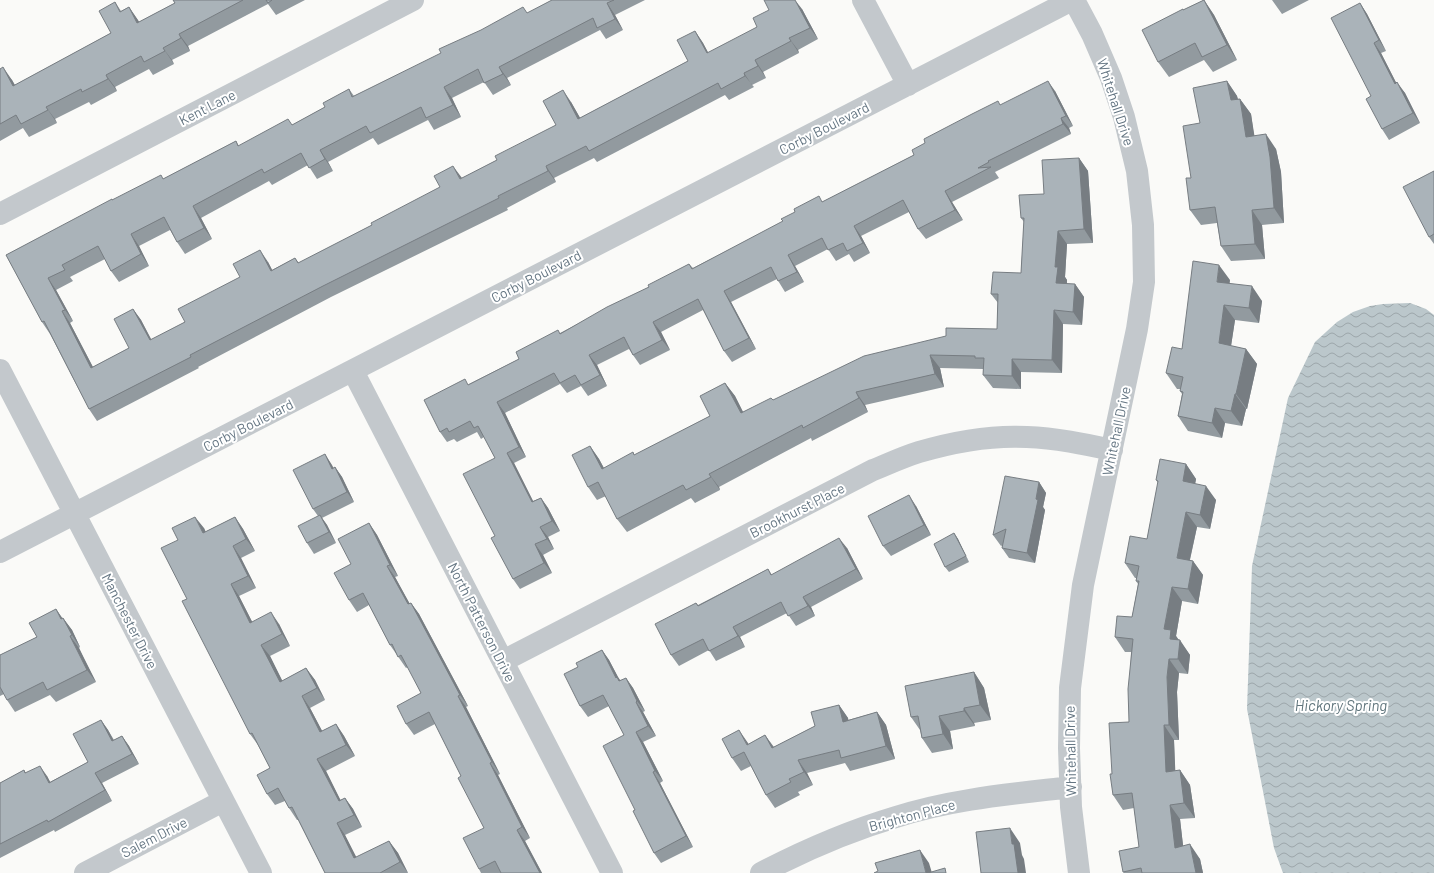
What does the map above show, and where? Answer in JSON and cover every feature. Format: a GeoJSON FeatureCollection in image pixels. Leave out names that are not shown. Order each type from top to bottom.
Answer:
{"type":"FeatureCollection","features":[{"type":"Feature","properties":{"kind":"street","name":"Kent Lane"},"geometry":{"type":"LineString","coordinates":[[0,214],[413,0]]}},
{"type":"Feature","properties":{"kind":"street"},"geometry":{"type":"LineString","coordinates":[[863,0],[908,85]]}},
{"type":"Feature","properties":{"kind":"street","name":"Corby Boulevard"},"geometry":{"type":"LineString","coordinates":[[0,552],[1073,0]]}},
{"type":"Feature","properties":{"kind":"street","name":"Whitehall Drive"},"geometry":{"type":"LineString","coordinates":[[1073,0],[1092,34],[1109,72],[1124,117],[1137,171],[1142,225],[1144,282],[1137,329],[1083,585],[1070,688],[1070,787],[1079,873]]}},
{"type":"Feature","properties":{"kind":"street","name":"Manchester Drive"},"geometry":{"type":"LineString","coordinates":[[0,370],[260,873]]}},
{"type":"Feature","properties":{"kind":"street","name":"North Patterson Drive"},"geometry":{"type":"LineString","coordinates":[[353,371],[612,873]]}},
{"type":"Feature","properties":{"kind":"street","name":"Brookhurst Place"},"geometry":{"type":"LineString","coordinates":[[502,661],[873,470],[917,453],[948,445],[991,437],[1027,436],[1069,441],[1112,450]]}},
{"type":"Feature","properties":{"kind":"street","name":"Brighton Place"},"geometry":{"type":"LineString","coordinates":[[761,873],[833,839],[897,816],[957,802],[1070,787]]}},
{"type":"Feature","properties":{"kind":"street","name":"Salem Drive"},"geometry":{"type":"LineString","coordinates":[[85,873],[223,801]]}},
{"type":"Feature","properties":{"kind":"water","name":"Hickory Spring"},"geometry":{"type":"Polygon","coordinates":[[[1410,303],[1426,309],[1434,315],[1434,873],[1283,873],[1274,848],[1247,709],[1252,566],[1288,398],[1315,342],[1337,322],[1353,312],[1370,306],[1410,303]]]}},
{"type":"Feature","properties":{"kind":"building"},"geometry":{"type":"Polygon","coordinates":[[[173,0],[243,0],[179,34],[181,38],[163,48],[165,51],[144,62],[141,56],[106,75],[108,79],[82,92],[81,89],[46,107],[48,110],[21,124],[16,115],[0,124],[0,69],[3,67],[13,86],[111,33],[99,11],[115,2],[120,12],[129,7],[137,23],[175,3],[173,0]]]}},
{"type":"Feature","properties":{"kind":"building"},"geometry":{"type":"Polygon","coordinates":[[[552,0],[614,0],[607,3],[615,19],[597,28],[593,18],[499,67],[503,74],[484,83],[478,69],[444,87],[453,105],[426,118],[421,107],[370,133],[366,126],[320,150],[325,159],[309,168],[301,153],[264,173],[262,169],[193,206],[204,228],[177,242],[164,217],[131,234],[141,254],[111,271],[98,246],[62,265],[65,270],[48,278],[65,310],[62,311],[91,368],[129,348],[114,319],[133,309],[150,340],[185,322],[178,309],[240,277],[233,264],[260,250],[271,271],[295,258],[298,263],[372,225],[371,223],[440,187],[434,176],[453,166],[460,179],[497,160],[495,156],[556,125],[543,101],[563,90],[578,119],[688,61],[677,40],[695,31],[707,53],[757,27],[753,18],[769,10],[764,0],[795,0],[810,28],[789,38],[791,41],[755,60],[758,66],[744,73],[745,76],[721,89],[718,83],[589,151],[586,146],[546,166],[548,171],[498,196],[499,198],[323,286],[190,355],[191,357],[89,409],[44,321],[42,322],[6,255],[161,175],[163,179],[236,141],[238,146],[288,119],[292,125],[325,107],[323,103],[349,89],[352,97],[441,53],[439,49],[481,30],[523,7],[527,13],[552,0]]]}},
{"type":"Feature","properties":{"kind":"building"},"geometry":{"type":"Polygon","coordinates":[[[1204,0],[1227,45],[1202,57],[1195,43],[1158,62],[1142,30],[1204,0]]]}},
{"type":"Feature","properties":{"kind":"building"},"geometry":{"type":"Polygon","coordinates":[[[1360,3],[1379,40],[1374,43],[1395,84],[1397,82],[1413,113],[1382,129],[1366,99],[1371,96],[1331,18],[1360,3]]]}},
{"type":"Feature","properties":{"kind":"building"},"geometry":{"type":"Polygon","coordinates":[[[1048,81],[1066,116],[1061,118],[1063,124],[988,161],[989,162],[978,168],[991,167],[945,191],[955,210],[918,229],[903,200],[854,226],[863,243],[847,251],[843,243],[828,250],[822,238],[788,255],[797,272],[778,281],[771,267],[724,291],[749,338],[724,351],[698,299],[653,322],[662,340],[633,355],[624,337],[589,355],[600,375],[581,385],[575,375],[560,383],[554,373],[497,402],[519,447],[507,453],[532,502],[541,498],[552,521],[540,527],[547,539],[535,544],[544,563],[513,579],[491,538],[495,536],[463,474],[495,458],[478,426],[474,428],[470,421],[449,432],[447,428],[440,432],[424,400],[465,379],[468,385],[519,359],[516,352],[558,330],[560,334],[607,307],[649,287],[648,285],[689,264],[692,269],[783,221],[781,219],[795,212],[794,209],[819,196],[822,202],[914,155],[912,150],[925,143],[924,139],[998,101],[1000,105],[1048,81]]]}},
{"type":"Feature","properties":{"kind":"building"},"geometry":{"type":"Polygon","coordinates":[[[1227,81],[1231,100],[1240,99],[1246,137],[1266,134],[1270,157],[1274,208],[1252,210],[1255,244],[1221,246],[1215,207],[1190,210],[1186,178],[1191,178],[1183,126],[1200,123],[1193,88],[1227,81]]]}},
{"type":"Feature","properties":{"kind":"building"},"geometry":{"type":"Polygon","coordinates":[[[1079,158],[1084,229],[1058,231],[1055,267],[1058,267],[1056,283],[1075,284],[1073,312],[1054,310],[1052,360],[1012,359],[1012,376],[983,375],[984,358],[975,358],[975,356],[930,355],[935,374],[856,392],[859,398],[803,428],[802,425],[709,474],[711,477],[686,490],[683,485],[617,519],[598,482],[588,487],[572,455],[590,446],[602,469],[633,452],[634,455],[710,416],[700,396],[725,383],[741,413],[771,398],[773,400],[864,356],[946,336],[946,328],[997,329],[998,294],[991,294],[993,272],[1021,273],[1024,218],[1021,218],[1019,195],[1044,194],[1042,160],[1079,158]]]}},
{"type":"Feature","properties":{"kind":"building"},"geometry":{"type":"Polygon","coordinates":[[[1434,171],[1434,234],[1429,237],[1403,187],[1434,171]]]}},
{"type":"Feature","properties":{"kind":"building"},"geometry":{"type":"Polygon","coordinates":[[[1193,261],[1219,265],[1217,282],[1252,286],[1249,308],[1224,305],[1219,343],[1246,349],[1231,411],[1215,408],[1212,423],[1178,416],[1183,392],[1180,391],[1183,377],[1166,373],[1172,347],[1182,349],[1193,261]]]}},
{"type":"Feature","properties":{"kind":"building"},"geometry":{"type":"Polygon","coordinates":[[[325,454],[332,469],[335,467],[347,492],[313,509],[293,470],[325,454]]]}},
{"type":"Feature","properties":{"kind":"building"},"geometry":{"type":"Polygon","coordinates":[[[1160,459],[1186,464],[1183,481],[1206,486],[1200,515],[1186,512],[1177,558],[1193,561],[1188,589],[1172,587],[1164,629],[1171,630],[1170,639],[1180,640],[1178,659],[1169,659],[1167,677],[1169,725],[1164,725],[1166,772],[1180,770],[1184,803],[1170,805],[1175,848],[1190,844],[1196,873],[1142,873],[1141,868],[1123,872],[1119,851],[1139,847],[1132,793],[1113,795],[1110,774],[1112,774],[1109,723],[1129,722],[1128,689],[1133,639],[1115,637],[1117,616],[1132,617],[1139,581],[1136,581],[1139,566],[1125,563],[1130,536],[1147,539],[1158,481],[1156,480],[1160,459]]]}},
{"type":"Feature","properties":{"kind":"building"},"geometry":{"type":"Polygon","coordinates":[[[1005,476],[1039,482],[1036,499],[1038,500],[1027,553],[1002,548],[1006,529],[993,535],[1005,476]]]}},
{"type":"Feature","properties":{"kind":"building"},"geometry":{"type":"Polygon","coordinates":[[[909,495],[924,525],[883,546],[868,516],[909,495]]]}},
{"type":"Feature","properties":{"kind":"building"},"geometry":{"type":"Polygon","coordinates":[[[320,515],[329,532],[307,543],[298,526],[320,515]]]}},
{"type":"Feature","properties":{"kind":"building"},"geometry":{"type":"Polygon","coordinates":[[[195,517],[203,533],[235,517],[246,539],[233,546],[248,576],[231,584],[250,623],[271,612],[282,634],[261,645],[280,682],[306,668],[317,688],[302,696],[320,732],[336,724],[346,745],[317,759],[339,801],[345,798],[354,815],[337,823],[354,858],[389,841],[400,862],[380,873],[325,873],[292,807],[289,808],[278,788],[267,794],[257,775],[270,768],[252,733],[250,734],[182,601],[187,599],[161,548],[178,540],[172,528],[195,517]]]}},
{"type":"Feature","properties":{"kind":"building"},"geometry":{"type":"Polygon","coordinates":[[[369,523],[390,565],[387,566],[408,604],[411,603],[460,695],[458,696],[492,762],[490,763],[522,827],[517,830],[540,873],[501,873],[495,861],[479,869],[463,838],[484,828],[458,778],[461,776],[429,712],[406,724],[397,706],[421,693],[401,655],[398,657],[392,644],[390,645],[363,593],[349,600],[334,573],[351,564],[338,539],[369,523]]]}},
{"type":"Feature","properties":{"kind":"building"},"geometry":{"type":"Polygon","coordinates":[[[954,533],[966,556],[945,567],[934,544],[954,533]]]}},
{"type":"Feature","properties":{"kind":"building"},"geometry":{"type":"Polygon","coordinates":[[[839,538],[856,569],[803,597],[808,606],[788,616],[781,602],[733,627],[738,636],[709,651],[703,639],[671,655],[655,624],[696,603],[698,606],[768,569],[771,575],[839,538]]]}},
{"type":"Feature","properties":{"kind":"building"},"geometry":{"type":"Polygon","coordinates":[[[56,609],[61,619],[63,618],[72,635],[70,636],[87,670],[47,690],[43,682],[7,700],[0,687],[0,655],[37,637],[29,623],[56,609]]]}},
{"type":"Feature","properties":{"kind":"building"},"geometry":{"type":"Polygon","coordinates":[[[602,650],[616,678],[617,677],[619,681],[626,678],[637,701],[636,702],[648,726],[636,732],[655,771],[653,772],[686,836],[654,853],[633,811],[635,810],[603,746],[624,735],[603,695],[580,706],[564,674],[578,667],[576,663],[602,650]]]}},
{"type":"Feature","properties":{"kind":"building"},"geometry":{"type":"Polygon","coordinates":[[[974,672],[980,705],[964,708],[964,711],[939,716],[943,734],[922,738],[918,716],[911,717],[905,686],[974,672]]]}},
{"type":"Feature","properties":{"kind":"building"},"geometry":{"type":"Polygon","coordinates":[[[839,705],[843,722],[877,712],[886,746],[841,758],[839,750],[798,760],[804,772],[789,779],[791,782],[766,795],[744,752],[732,758],[722,739],[739,730],[747,745],[765,735],[772,748],[815,726],[811,712],[839,705]]]}},
{"type":"Feature","properties":{"kind":"building"},"geometry":{"type":"Polygon","coordinates":[[[101,720],[112,741],[122,736],[132,754],[95,773],[105,790],[48,822],[47,820],[0,844],[0,783],[24,770],[25,773],[40,766],[49,783],[88,762],[73,734],[101,720]]]}},
{"type":"Feature","properties":{"kind":"building"},"geometry":{"type":"Polygon","coordinates":[[[1010,828],[1018,873],[981,873],[976,832],[1010,828]]]}},
{"type":"Feature","properties":{"kind":"building"},"geometry":{"type":"Polygon","coordinates":[[[920,850],[926,873],[874,873],[878,871],[875,863],[920,850]]]}},
{"type":"Feature","properties":{"kind":"building"},"geometry":{"type":"Polygon","coordinates":[[[945,868],[946,873],[928,873],[945,868]]]}}]}
